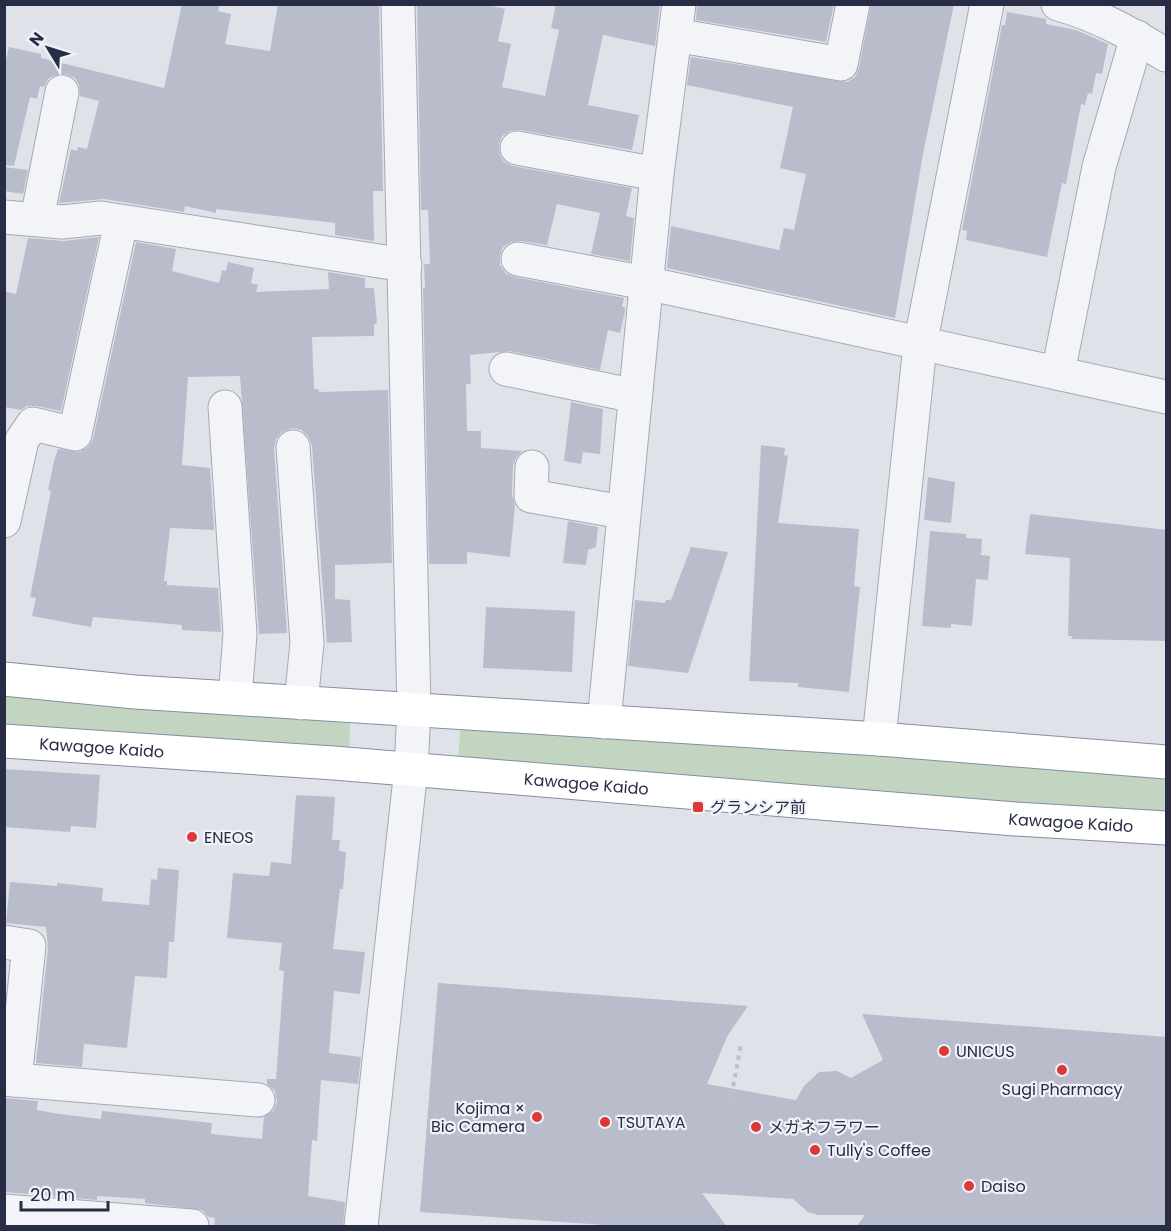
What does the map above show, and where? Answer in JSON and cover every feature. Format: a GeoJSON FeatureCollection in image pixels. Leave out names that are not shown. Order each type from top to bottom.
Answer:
{"type":"FeatureCollection","features":[{"type":"Feature","properties":{"kind":"highway"},"geometry":{"type":"LineString","coordinates":[[4,679],[135,692],[879,739],[1167,762]]}},
{"type":"Feature","properties":{"kind":"highway","name":"Kawagoe Kaido"},"geometry":{"type":"LineString","coordinates":[[4,741],[411,769],[1015,819],[1167,828]]}},
{"type":"Feature","properties":{"kind":"street"},"geometry":{"type":"LineString","coordinates":[[361,1227],[411,769],[414,710],[398,4]]}},
{"type":"Feature","properties":{"kind":"street"},"geometry":{"type":"LineString","coordinates":[[604,722],[657,174],[677,20],[841,64],[853,4]]}},
{"type":"Feature","properties":{"kind":"street"},"geometry":{"type":"LineString","coordinates":[[879,739],[920,345],[987,4]]}},
{"type":"Feature","properties":{"kind":"street"},"geometry":{"type":"LineString","coordinates":[[1058,4],[1102,19],[1167,55]]}},
{"type":"Feature","properties":{"kind":"street"},"geometry":{"type":"LineString","coordinates":[[1058,373],[1099,167],[1137,38]]}},
{"type":"Feature","properties":{"kind":"street"},"geometry":{"type":"LineString","coordinates":[[37,219],[62,93]]}},
{"type":"Feature","properties":{"kind":"street"},"geometry":{"type":"LineString","coordinates":[[517,148],[657,174]]}},
{"type":"Feature","properties":{"kind":"street"},"geometry":{"type":"LineString","coordinates":[[4,217],[62,222],[101,218],[405,265]]}},
{"type":"Feature","properties":{"kind":"street"},"geometry":{"type":"LineString","coordinates":[[4,521],[13,438],[33,424],[75,434],[121,222]]}},
{"type":"Feature","properties":{"kind":"street"},"geometry":{"type":"LineString","coordinates":[[518,259],[646,283],[920,345],[1167,397]]}},
{"type":"Feature","properties":{"kind":"street"},"geometry":{"type":"LineString","coordinates":[[506,369],[635,396]]}},
{"type":"Feature","properties":{"kind":"street"},"geometry":{"type":"LineString","coordinates":[[225,407],[240,634],[235,699]]}},
{"type":"Feature","properties":{"kind":"street"},"geometry":{"type":"LineString","coordinates":[[293,447],[307,643],[301,703]]}},
{"type":"Feature","properties":{"kind":"street"},"geometry":{"type":"LineString","coordinates":[[532,467],[531,496],[623,512]]}},
{"type":"Feature","properties":{"kind":"street"},"geometry":{"type":"LineString","coordinates":[[4,942],[29,946],[10,1079],[258,1100]]}},
{"type":"Feature","properties":{"kind":"street"},"geometry":{"type":"LineString","coordinates":[[4,1211],[90,1222],[192,1227]]}},
{"type":"Feature","properties":{"kind":"path"},"geometry":{"type":"LineString","coordinates":[[730,1104],[741,1044]]}},
{"type":"Feature","properties":{"kind":"green space"},"geometry":{"type":"Polygon","coordinates":[[[4,691],[120,704],[350,723],[349,750],[5,726],[4,691]]]}},
{"type":"Feature","properties":{"kind":"green space"},"geometry":{"type":"Polygon","coordinates":[[[461,722],[1166,775],[1166,813],[991,802],[458,759],[461,722]]]}},
{"type":"Feature","properties":{"kind":"building"},"geometry":{"type":"Polygon","coordinates":[[[182,4],[220,4],[218,11],[231,14],[225,44],[270,51],[278,4],[379,4],[383,191],[373,191],[374,241],[335,235],[335,223],[216,209],[216,213],[185,206],[184,212],[104,199],[59,203],[71,149],[77,151],[78,147],[87,149],[99,101],[80,96],[79,85],[75,78],[66,74],[55,75],[48,79],[44,87],[40,86],[37,99],[30,97],[14,166],[4,165],[4,69],[9,47],[41,54],[41,58],[164,88],[182,4]]]}},
{"type":"Feature","properties":{"kind":"building"},"geometry":{"type":"Polygon","coordinates":[[[417,4],[483,4],[505,9],[498,41],[511,44],[502,87],[545,96],[559,30],[551,28],[556,4],[660,4],[655,46],[603,35],[588,105],[639,115],[632,150],[520,130],[510,131],[502,136],[499,144],[500,155],[504,162],[513,166],[632,188],[626,216],[634,218],[630,261],[591,254],[600,213],[557,204],[547,245],[521,241],[511,242],[503,247],[500,265],[506,274],[624,298],[622,307],[625,307],[625,311],[620,333],[608,330],[600,370],[510,351],[470,355],[471,384],[466,384],[467,431],[481,431],[481,448],[522,451],[513,466],[512,495],[515,505],[510,557],[467,552],[467,564],[429,564],[423,288],[425,288],[424,264],[430,264],[428,210],[421,210],[417,4]]]}},
{"type":"Feature","properties":{"kind":"building"},"geometry":{"type":"Polygon","coordinates":[[[697,4],[834,4],[826,42],[696,20],[697,4]]]}},
{"type":"Feature","properties":{"kind":"building"},"geometry":{"type":"Polygon","coordinates":[[[871,4],[954,4],[923,154],[895,318],[667,268],[671,226],[779,250],[784,228],[794,230],[806,174],[780,168],[793,107],[687,85],[691,57],[847,82],[855,77],[859,68],[871,4]]]}},
{"type":"Feature","properties":{"kind":"building"},"geometry":{"type":"Polygon","coordinates":[[[1007,12],[1046,19],[1046,24],[1076,30],[1108,44],[1102,74],[1096,73],[1092,94],[1088,93],[1085,105],[1081,104],[1066,184],[1062,183],[1047,257],[966,240],[967,231],[962,230],[1002,25],[1005,25],[1007,12]]]}},
{"type":"Feature","properties":{"kind":"building"},"geometry":{"type":"Polygon","coordinates":[[[4,167],[28,170],[23,194],[4,191],[4,167]]]}},
{"type":"Feature","properties":{"kind":"building"},"geometry":{"type":"Polygon","coordinates":[[[99,237],[61,411],[37,406],[27,406],[21,410],[4,407],[4,291],[16,294],[28,238],[64,241],[99,237]]]}},
{"type":"Feature","properties":{"kind":"building"},"geometry":{"type":"Polygon","coordinates":[[[136,242],[176,249],[172,271],[219,283],[222,270],[226,271],[228,262],[254,268],[251,283],[258,285],[256,292],[329,289],[328,272],[365,278],[365,288],[374,288],[377,323],[374,324],[374,336],[312,337],[314,389],[318,389],[319,392],[388,390],[392,563],[335,565],[335,599],[350,600],[352,642],[327,643],[312,446],[308,436],[301,430],[292,428],[282,432],[276,439],[274,448],[287,633],[259,634],[240,376],[188,377],[182,465],[210,468],[214,530],[170,528],[164,581],[167,581],[167,585],[218,588],[221,632],[182,630],[182,625],[93,617],[91,627],[32,616],[36,598],[30,597],[51,491],[48,490],[54,461],[58,449],[80,452],[88,447],[93,439],[136,242]]]}},
{"type":"Feature","properties":{"kind":"building"},"geometry":{"type":"Polygon","coordinates":[[[571,402],[603,409],[600,454],[583,452],[581,464],[564,461],[571,402]]]}},
{"type":"Feature","properties":{"kind":"building"},"geometry":{"type":"Polygon","coordinates":[[[761,445],[785,448],[784,455],[788,456],[778,523],[859,529],[854,586],[860,587],[849,692],[798,687],[798,683],[749,681],[761,445]]]}},
{"type":"Feature","properties":{"kind":"building"},"geometry":{"type":"Polygon","coordinates":[[[928,477],[955,482],[951,523],[924,520],[928,477]]]}},
{"type":"Feature","properties":{"kind":"building"},"geometry":{"type":"Polygon","coordinates":[[[1030,514],[1167,530],[1167,641],[1071,639],[1072,636],[1068,636],[1070,558],[1025,554],[1030,514]]]}},
{"type":"Feature","properties":{"kind":"building"},"geometry":{"type":"Polygon","coordinates":[[[568,521],[598,527],[596,547],[588,550],[586,565],[563,563],[568,521]]]}},
{"type":"Feature","properties":{"kind":"building"},"geometry":{"type":"Polygon","coordinates":[[[930,531],[966,534],[966,538],[982,539],[981,555],[990,556],[988,580],[976,579],[972,626],[951,624],[951,628],[922,626],[930,531]]]}},
{"type":"Feature","properties":{"kind":"building"},"geometry":{"type":"Polygon","coordinates":[[[691,547],[728,552],[688,673],[628,666],[635,600],[665,603],[666,600],[671,600],[691,547]]]}},
{"type":"Feature","properties":{"kind":"building"},"geometry":{"type":"Polygon","coordinates":[[[486,607],[575,611],[572,672],[483,668],[486,607]]]}},
{"type":"Feature","properties":{"kind":"building"},"geometry":{"type":"Polygon","coordinates":[[[4,769],[100,775],[96,828],[71,826],[70,832],[4,827],[4,769]]]}},
{"type":"Feature","properties":{"kind":"building"},"geometry":{"type":"Polygon","coordinates":[[[296,795],[335,797],[332,840],[340,840],[339,851],[346,852],[343,889],[340,889],[333,949],[365,952],[360,994],[334,991],[329,1053],[361,1057],[358,1084],[321,1080],[317,1141],[312,1140],[308,1196],[345,1202],[343,1227],[214,1227],[215,1218],[208,1217],[202,1210],[145,1203],[145,1199],[97,1196],[97,1200],[4,1192],[4,1098],[38,1101],[37,1110],[59,1114],[101,1119],[102,1111],[212,1123],[211,1134],[262,1139],[264,1117],[273,1111],[277,1102],[275,1091],[267,1084],[267,1079],[276,1079],[284,971],[279,970],[282,943],[227,938],[233,873],[269,876],[271,862],[291,864],[296,795]]]}},
{"type":"Feature","properties":{"kind":"building"},"geometry":{"type":"Polygon","coordinates":[[[158,868],[179,870],[174,942],[169,942],[167,978],[135,976],[127,1048],[84,1044],[82,1067],[36,1063],[48,948],[46,927],[6,923],[10,882],[57,886],[57,883],[103,888],[102,901],[149,905],[151,879],[157,880],[158,868]]]}},
{"type":"Feature","properties":{"kind":"building"},"geometry":{"type":"Polygon","coordinates":[[[438,983],[748,1006],[728,1035],[707,1084],[796,1100],[804,1086],[819,1072],[837,1071],[851,1078],[883,1060],[862,1014],[1167,1037],[1167,1227],[856,1227],[865,1215],[818,1215],[808,1212],[793,1199],[702,1193],[727,1227],[633,1227],[420,1212],[438,983]]]}},
{"type":"Feature","properties":{"kind":"place","name":"グランシア前"},"geometry":{"type":"Point","coordinates":[698,807]}},
{"type":"Feature","properties":{"kind":"place","name":"ENEOS"},"geometry":{"type":"Point","coordinates":[192,837]}},
{"type":"Feature","properties":{"kind":"place","name":"UNICUS"},"geometry":{"type":"Point","coordinates":[944,1051]}},
{"type":"Feature","properties":{"kind":"place","name":"Sugi Pharmacy"},"geometry":{"type":"Point","coordinates":[1062,1070]}},
{"type":"Feature","properties":{"kind":"place","name":"Kojima × Bic Camera"},"geometry":{"type":"Point","coordinates":[537,1117]}},
{"type":"Feature","properties":{"kind":"place","name":"TSUTAYA"},"geometry":{"type":"Point","coordinates":[605,1122]}},
{"type":"Feature","properties":{"kind":"place","name":"メガネフラワー"},"geometry":{"type":"Point","coordinates":[756,1127]}},
{"type":"Feature","properties":{"kind":"place","name":"Tully's Coffee"},"geometry":{"type":"Point","coordinates":[815,1150]}},
{"type":"Feature","properties":{"kind":"place","name":"Daiso"},"geometry":{"type":"Point","coordinates":[969,1186]}}]}
